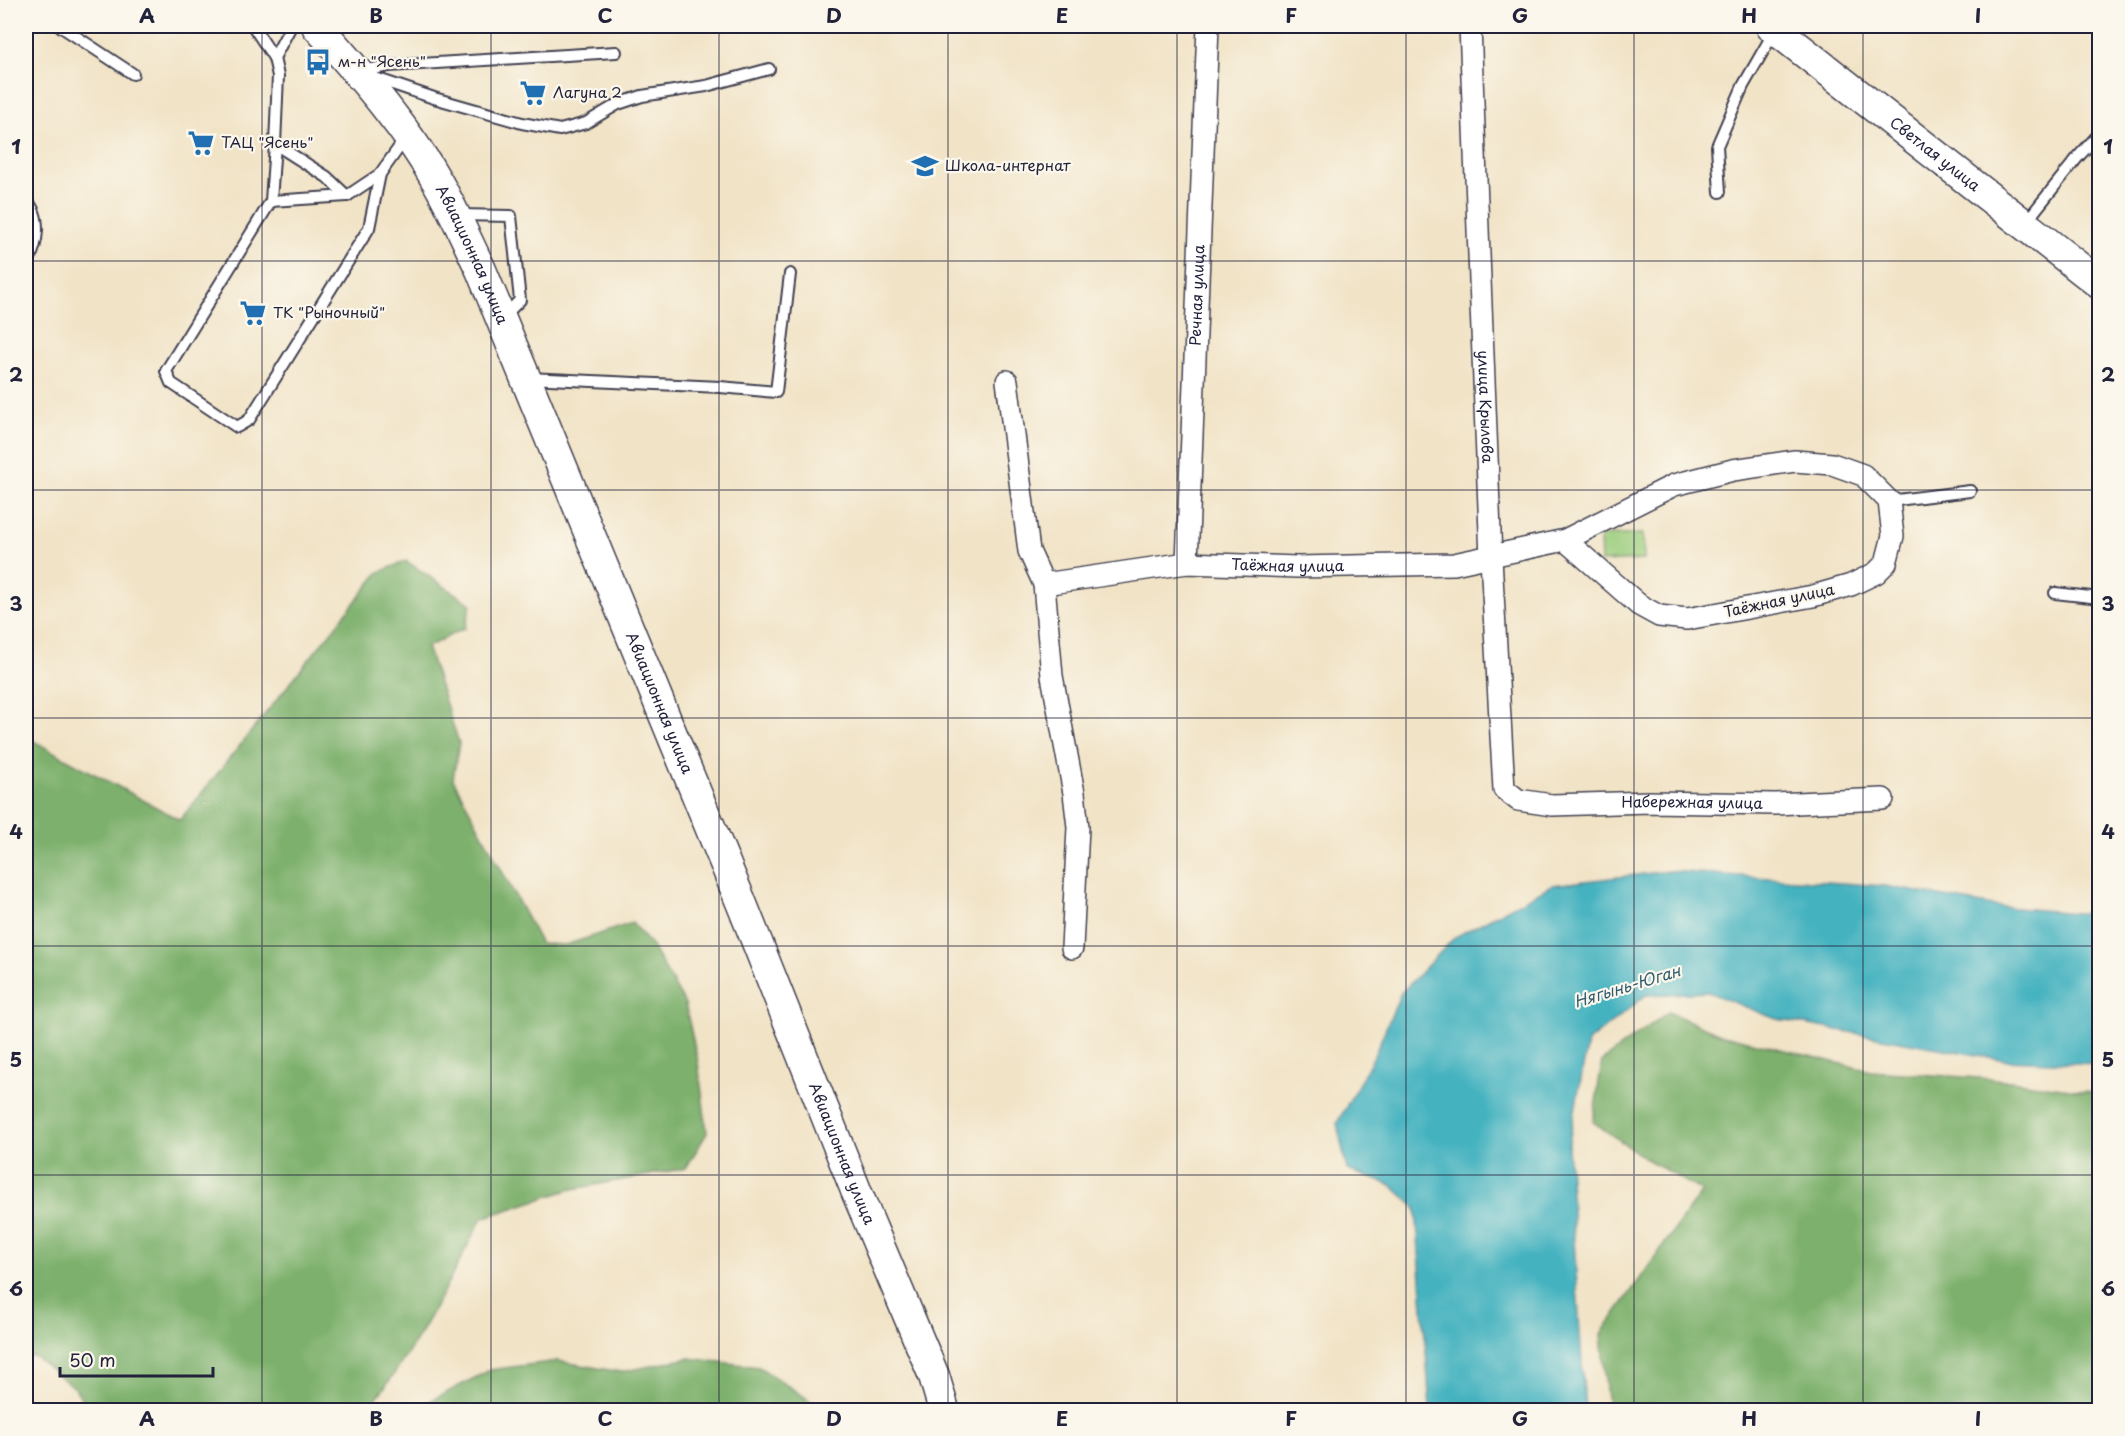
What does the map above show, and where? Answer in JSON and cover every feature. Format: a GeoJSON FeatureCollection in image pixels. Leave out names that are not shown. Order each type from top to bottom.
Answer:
{"type":"FeatureCollection","features":[{"type":"Feature","properties":{"kind":"street","name":"Авиационная улица"},"geometry":{"type":"LineString","coordinates":[[317,26],[357,72],[438,182],[481,270],[741,902],[857,1193],[934,1376],[944,1410]]}},
{"type":"Feature","properties":{"kind":"street","name":"Речная улица"},"geometry":{"type":"LineString","coordinates":[[1187,563],[1208,26]]}},
{"type":"Feature","properties":{"kind":"street","name":"улица Крылова"},"geometry":{"type":"LineString","coordinates":[[1470,26],[1491,558],[1504,789]]}},
{"type":"Feature","properties":{"kind":"street","name":"Светлая улица"},"geometry":{"type":"LineString","coordinates":[[1773,27],[2100,284]]}},
{"type":"Feature","properties":{"kind":"street"},"geometry":{"type":"LineString","coordinates":[[1007,381],[1029,551],[1044,584],[1052,676],[1074,793],[1078,827],[1072,948]]}},
{"type":"Feature","properties":{"kind":"street","name":"Таёжная улица"},"geometry":{"type":"LineString","coordinates":[[1044,584],[1187,563],[1319,567],[1454,564],[1491,558],[1564,540],[1674,485],[1733,470],[1795,461],[1832,464],[1863,475],[1889,501],[1893,536],[1886,563],[1876,573],[1851,585],[1813,596],[1686,619],[1659,616],[1639,605],[1564,540]]}},
{"type":"Feature","properties":{"kind":"street","name":"Набережная улица"},"geometry":{"type":"LineString","coordinates":[[1504,789],[1518,800],[1552,805],[1650,802],[1775,804],[1882,799]]}},
{"type":"Feature","properties":{"kind":"lane"},"geometry":{"type":"LineString","coordinates":[[60,26],[133,74]]}},
{"type":"Feature","properties":{"kind":"lane"},"geometry":{"type":"LineString","coordinates":[[253,26],[274,58],[278,76],[270,201],[166,371],[171,383],[237,427],[249,420],[369,228],[380,174]]}},
{"type":"Feature","properties":{"kind":"lane"},"geometry":{"type":"LineString","coordinates":[[274,58],[291,26]]}},
{"type":"Feature","properties":{"kind":"lane"},"geometry":{"type":"LineString","coordinates":[[1720,192],[1717,146],[1743,86],[1773,27]]}},
{"type":"Feature","properties":{"kind":"lane"},"geometry":{"type":"LineString","coordinates":[[357,72],[389,66],[616,52]]}},
{"type":"Feature","properties":{"kind":"lane"},"geometry":{"type":"LineString","coordinates":[[357,72],[434,98],[522,123],[560,130],[586,123],[618,104],[642,96],[706,86],[769,69]]}},
{"type":"Feature","properties":{"kind":"lane"},"geometry":{"type":"LineString","coordinates":[[2024,225],[2100,133]]}},
{"type":"Feature","properties":{"kind":"lane"},"geometry":{"type":"LineString","coordinates":[[270,201],[347,196],[380,174],[407,137]]}},
{"type":"Feature","properties":{"kind":"lane"},"geometry":{"type":"LineString","coordinates":[[275,144],[327,177],[347,196]]}},
{"type":"Feature","properties":{"kind":"lane"},"geometry":{"type":"LineString","coordinates":[[26,200],[32,206],[38,231],[26,265]]}},
{"type":"Feature","properties":{"kind":"lane"},"geometry":{"type":"LineString","coordinates":[[455,215],[511,216],[520,300],[501,320]]}},
{"type":"Feature","properties":{"kind":"lane"},"geometry":{"type":"LineString","coordinates":[[525,378],[720,387],[776,392],[790,274]]}},
{"type":"Feature","properties":{"kind":"lane"},"geometry":{"type":"LineString","coordinates":[[1889,501],[1970,491]]}},
{"type":"Feature","properties":{"kind":"lane"},"geometry":{"type":"LineString","coordinates":[[2055,593],[2100,598]]}},
{"type":"Feature","properties":{"kind":"green space"},"geometry":{"type":"Polygon","coordinates":[[[1643,534],[1644,560],[1601,562],[1600,536],[1643,534]]]}},
{"type":"Feature","properties":{"kind":"green space"},"geometry":{"type":"Polygon","coordinates":[[[406,561],[471,604],[465,628],[427,647],[459,743],[453,779],[541,944],[566,945],[632,923],[651,945],[685,1004],[698,1062],[707,1133],[686,1168],[568,1190],[482,1218],[415,1341],[367,1410],[89,1410],[75,1388],[34,1356],[26,1356],[26,737],[180,820],[379,572],[406,561]]]}},
{"type":"Feature","properties":{"kind":"green space"},"geometry":{"type":"Polygon","coordinates":[[[1668,1012],[1723,1035],[1871,1071],[1995,1079],[2099,1093],[2099,1410],[1608,1410],[1601,1334],[1702,1191],[1645,1158],[1593,1122],[1602,1061],[1668,1012]]]}},
{"type":"Feature","properties":{"kind":"green space"},"geometry":{"type":"Polygon","coordinates":[[[689,1358],[759,1367],[808,1399],[817,1410],[424,1410],[430,1401],[490,1370],[558,1361],[621,1372],[689,1358]]]}},
{"type":"Feature","properties":{"kind":"water","name":"Нягынь-Юган"},"geometry":{"type":"Polygon","coordinates":[[[1669,871],[1885,886],[1993,906],[2099,915],[2099,1064],[2005,1060],[1776,1019],[1708,992],[1646,995],[1588,1042],[1568,1147],[1585,1410],[1430,1410],[1416,1208],[1391,1185],[1347,1170],[1337,1123],[1374,1056],[1401,993],[1455,937],[1552,885],[1669,871]]]}},
{"type":"Feature","properties":{"kind":"place","name":"м-н \"Ясень\""},"geometry":{"type":"Point","coordinates":[318,62]}},
{"type":"Feature","properties":{"kind":"place","name":"Лагуна 2"},"geometry":{"type":"Point","coordinates":[533,93]}},
{"type":"Feature","properties":{"kind":"place","name":"ТАЦ \"Ясень\""},"geometry":{"type":"Point","coordinates":[201,143]}},
{"type":"Feature","properties":{"kind":"place","name":"Школа-интернат"},"geometry":{"type":"Point","coordinates":[925,166]}},
{"type":"Feature","properties":{"kind":"place","name":"ТК \"Рыночный\""},"geometry":{"type":"Point","coordinates":[253,313]}}]}
